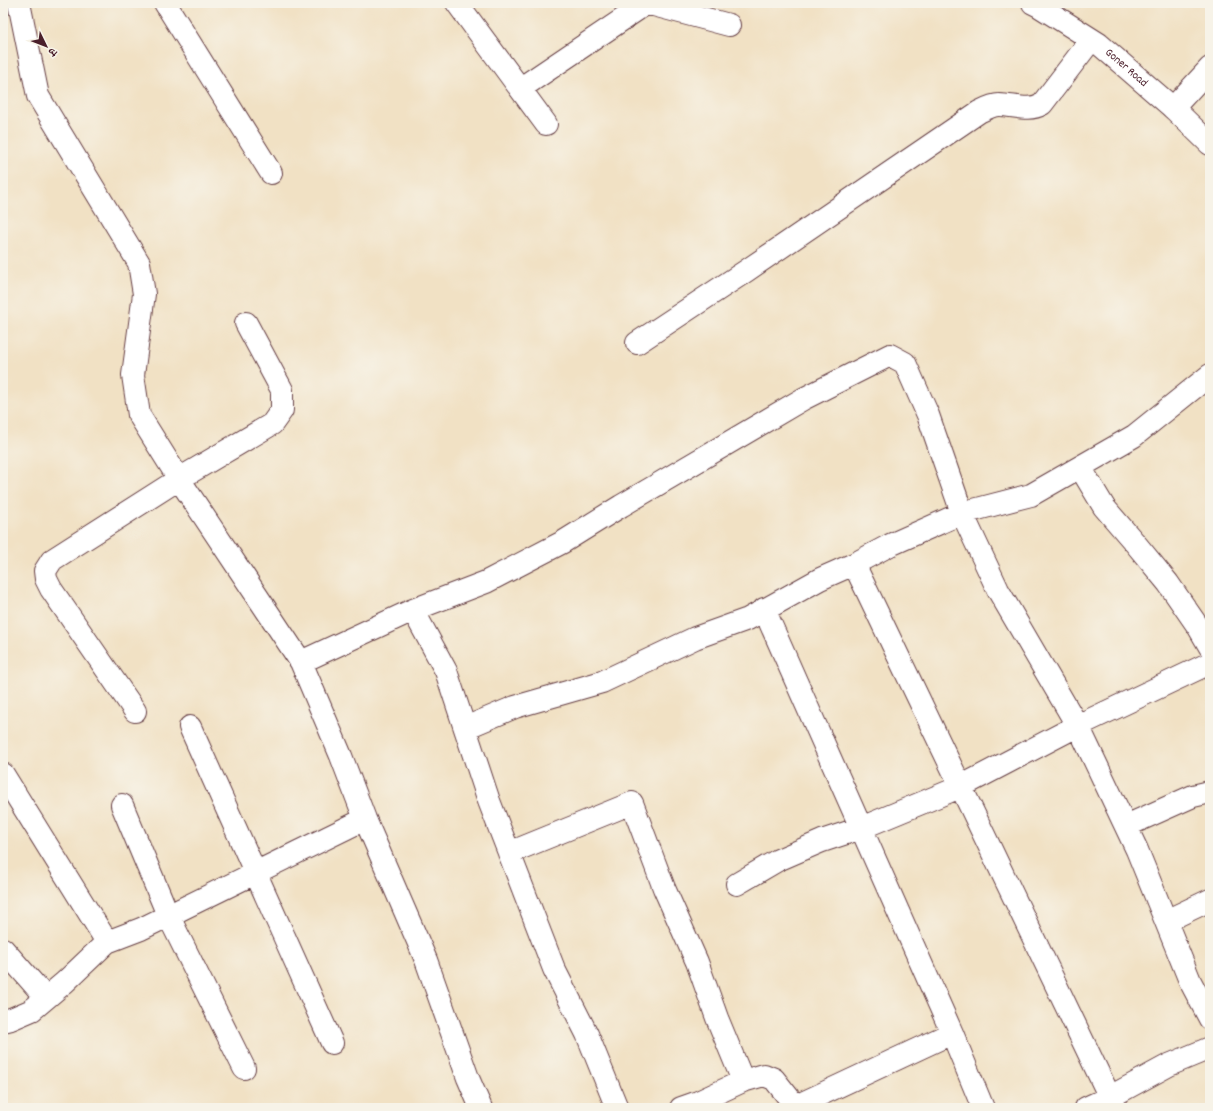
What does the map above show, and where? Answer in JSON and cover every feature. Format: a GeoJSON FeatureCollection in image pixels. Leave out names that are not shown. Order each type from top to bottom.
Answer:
{"type":"FeatureCollection","features":[{"type":"Feature","properties":{"kind":"street"},"geometry":{"type":"LineString","coordinates":[[19,3],[38,96],[139,263],[144,294],[134,374],[139,415],[178,480],[301,662],[341,756],[365,819],[426,960],[468,1078],[481,1108]]}},
{"type":"Feature","properties":{"kind":"street"},"geometry":{"type":"LineString","coordinates":[[164,3],[272,172]]}},
{"type":"Feature","properties":{"kind":"street"},"geometry":{"type":"LineString","coordinates":[[457,3],[546,124]]}},
{"type":"Feature","properties":{"kind":"street"},"geometry":{"type":"LineString","coordinates":[[521,88],[646,3],[729,25]]}},
{"type":"Feature","properties":{"kind":"street","name":"Goner Road"},"geometry":{"type":"LineString","coordinates":[[1033,3],[1098,44],[1173,108],[1210,144]]}},
{"type":"Feature","properties":{"kind":"street"},"geometry":{"type":"LineString","coordinates":[[637,343],[746,271],[979,112],[998,104],[1035,108],[1042,104],[1091,40]]}},
{"type":"Feature","properties":{"kind":"street"},"geometry":{"type":"LineString","coordinates":[[1173,108],[1210,68]]}},
{"type":"Feature","properties":{"kind":"street"},"geometry":{"type":"LineString","coordinates":[[135,711],[51,589],[46,579],[45,571],[52,560],[178,480],[272,424],[282,410],[282,390],[246,323]]}},
{"type":"Feature","properties":{"kind":"street"},"geometry":{"type":"LineString","coordinates":[[301,662],[413,610],[486,582],[556,546],[803,399],[890,355],[905,363],[928,415],[962,513],[998,590],[1077,726],[1137,850],[1190,981],[1210,1019]]}},
{"type":"Feature","properties":{"kind":"street"},"geometry":{"type":"LineString","coordinates":[[465,728],[516,707],[602,682],[695,638],[748,619],[820,579],[962,513],[1031,495],[1134,436],[1210,374]]}},
{"type":"Feature","properties":{"kind":"street"},"geometry":{"type":"LineString","coordinates":[[1080,467],[1104,507],[1168,583],[1199,628],[1210,648]]}},
{"type":"Feature","properties":{"kind":"street"},"geometry":{"type":"LineString","coordinates":[[854,564],[1113,1103]]}},
{"type":"Feature","properties":{"kind":"street"},"geometry":{"type":"LineString","coordinates":[[764,609],[952,1032],[983,1108]]}},
{"type":"Feature","properties":{"kind":"street"},"geometry":{"type":"LineString","coordinates":[[413,610],[446,671],[489,801],[554,969],[587,1034],[617,1108]]}},
{"type":"Feature","properties":{"kind":"street"},"geometry":{"type":"LineString","coordinates":[[737,884],[778,860],[822,841],[862,828],[960,786],[1077,726],[1210,663]]}},
{"type":"Feature","properties":{"kind":"street"},"geometry":{"type":"LineString","coordinates":[[190,727],[332,1043]]}},
{"type":"Feature","properties":{"kind":"street"},"geometry":{"type":"LineString","coordinates":[[3,774],[107,942]]}},
{"type":"Feature","properties":{"kind":"street"},"geometry":{"type":"LineString","coordinates":[[1126,826],[1193,796],[1210,792]]}},
{"type":"Feature","properties":{"kind":"street"},"geometry":{"type":"LineString","coordinates":[[509,853],[632,803],[664,888],[697,962],[717,1018],[743,1081]]}},
{"type":"Feature","properties":{"kind":"street"},"geometry":{"type":"LineString","coordinates":[[122,804],[168,915],[244,1068]]}},
{"type":"Feature","properties":{"kind":"street"},"geometry":{"type":"LineString","coordinates":[[3,1021],[32,1010],[65,982],[107,942],[141,929],[365,819]]}},
{"type":"Feature","properties":{"kind":"street"},"geometry":{"type":"LineString","coordinates":[[1166,921],[1210,900]]}},
{"type":"Feature","properties":{"kind":"street"},"geometry":{"type":"LineString","coordinates":[[3,949],[46,998]]}},
{"type":"Feature","properties":{"kind":"street"},"geometry":{"type":"LineString","coordinates":[[681,1108],[698,1102],[743,1081],[764,1075],[774,1080],[796,1107],[952,1032]]}},
{"type":"Feature","properties":{"kind":"street"},"geometry":{"type":"LineString","coordinates":[[1086,1108],[1113,1103],[1169,1065],[1210,1048]]}}]}
